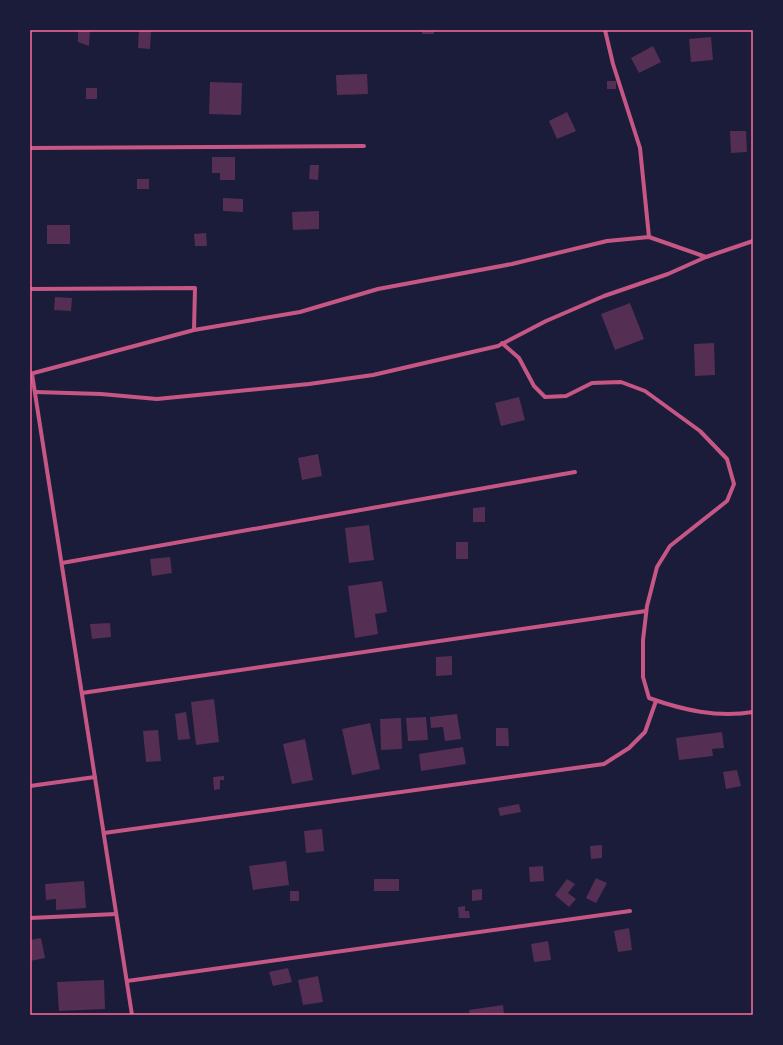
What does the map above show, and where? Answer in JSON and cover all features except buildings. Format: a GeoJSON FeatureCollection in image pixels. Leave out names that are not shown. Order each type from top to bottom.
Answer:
{"type":"FeatureCollection","features":[{"type":"Feature","properties":{"kind":"street"},"geometry":{"type":"LineString","coordinates":[[605,30],[613,64],[640,148],[649,237]]}},
{"type":"Feature","properties":{"kind":"street"},"geometry":{"type":"LineString","coordinates":[[30,148],[364,146]]}},
{"type":"Feature","properties":{"kind":"street"},"geometry":{"type":"LineString","coordinates":[[132,1015],[62,563],[31,374],[194,330],[300,312],[378,289],[512,264],[607,241],[649,237],[706,257]]}},
{"type":"Feature","properties":{"kind":"street"},"geometry":{"type":"LineString","coordinates":[[35,392],[100,394],[157,399],[309,384],[373,375],[453,357],[502,343],[546,321],[604,296],[668,274],[706,257],[753,241]]}},
{"type":"Feature","properties":{"kind":"street"},"geometry":{"type":"LineString","coordinates":[[30,289],[195,288],[194,330]]}},
{"type":"Feature","properties":{"kind":"street"},"geometry":{"type":"LineString","coordinates":[[502,343],[518,358],[534,386],[545,397],[566,396],[592,384],[621,382],[645,391],[700,430],[727,459],[734,484],[727,501],[670,546],[657,567],[646,611],[643,640],[643,677],[649,698],[678,709],[701,713],[740,714],[753,712]]}},
{"type":"Feature","properties":{"kind":"street"},"geometry":{"type":"LineString","coordinates":[[62,563],[575,472]]}},
{"type":"Feature","properties":{"kind":"street"},"geometry":{"type":"LineString","coordinates":[[82,693],[646,611]]}},
{"type":"Feature","properties":{"kind":"street"},"geometry":{"type":"LineString","coordinates":[[104,833],[604,764],[629,748],[645,732],[656,701]]}},
{"type":"Feature","properties":{"kind":"street"},"geometry":{"type":"LineString","coordinates":[[30,786],[95,777]]}},
{"type":"Feature","properties":{"kind":"street"},"geometry":{"type":"LineString","coordinates":[[127,981],[630,911]]}},
{"type":"Feature","properties":{"kind":"street"},"geometry":{"type":"LineString","coordinates":[[30,918],[116,914]]}}]}
